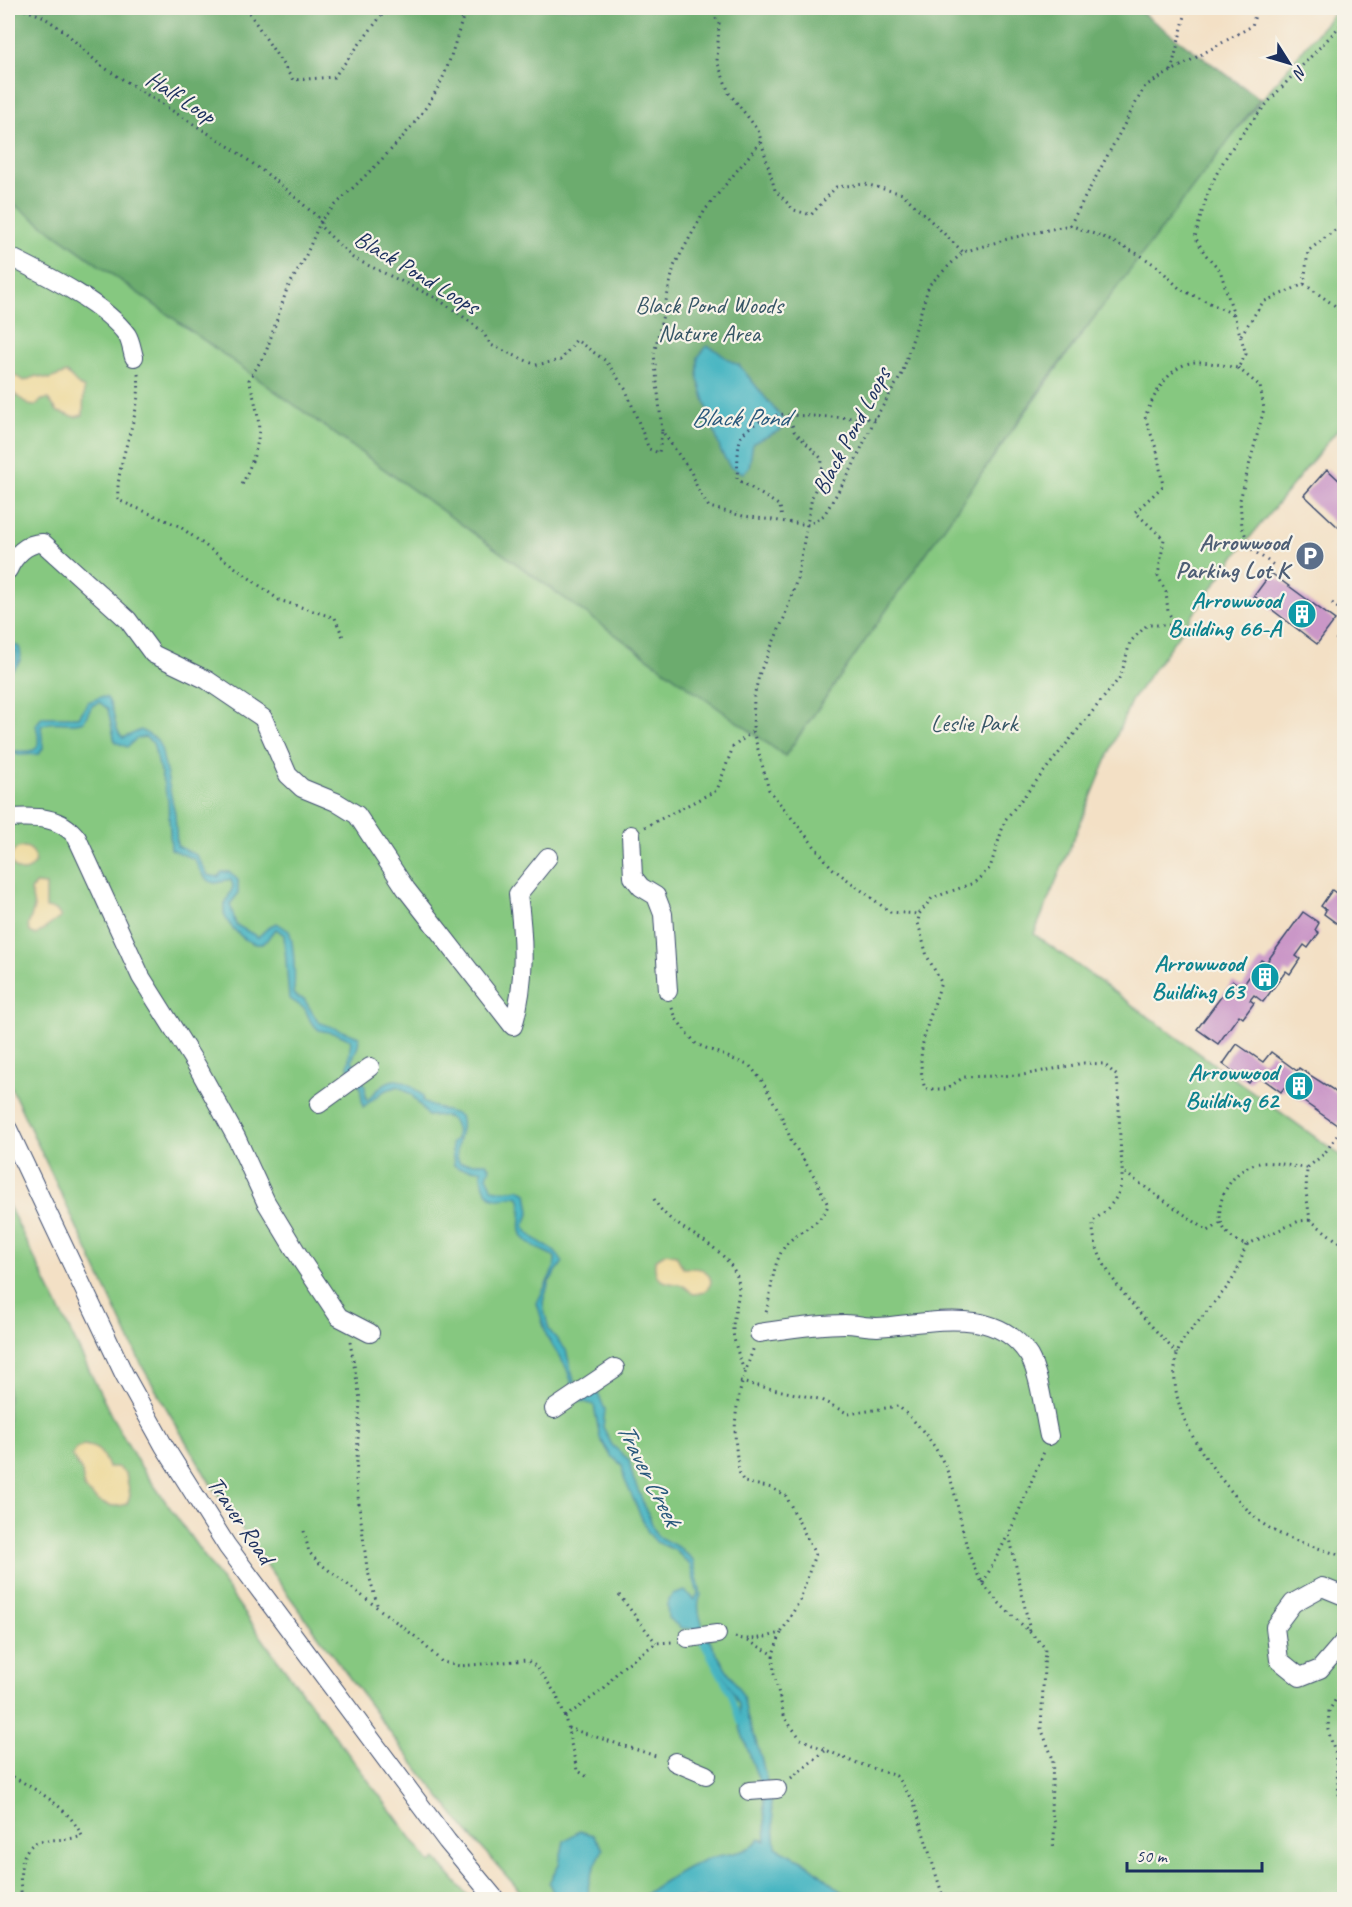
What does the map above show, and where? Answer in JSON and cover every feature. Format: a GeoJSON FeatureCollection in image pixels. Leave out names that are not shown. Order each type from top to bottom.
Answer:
{"type":"FeatureCollection","features":[{"type":"Feature","properties":{"kind":"street"},"geometry":{"type":"LineString","coordinates":[[8,256],[91,303],[128,336],[134,357]]}},
{"type":"Feature","properties":{"kind":"street"},"geometry":{"type":"LineString","coordinates":[[8,570],[19,552],[36,543],[43,543],[128,621],[153,654],[207,680],[263,718],[288,775],[302,788],[336,802],[357,815],[406,889],[513,1026],[519,1009],[525,947],[519,894],[548,857]]}},
{"type":"Feature","properties":{"kind":"street"},"geometry":{"type":"LineString","coordinates":[[8,818],[54,819],[67,826],[78,838],[141,977],[197,1066],[272,1212],[329,1304],[344,1320],[370,1333]]}},
{"type":"Feature","properties":{"kind":"street"},"geometry":{"type":"LineString","coordinates":[[630,835],[633,877],[641,887],[656,896],[665,924],[668,991]]}},
{"type":"Feature","properties":{"kind":"street"},"geometry":{"type":"LineString","coordinates":[[319,1104],[370,1067]]}},
{"type":"Feature","properties":{"kind":"street","name":"Traver Road"},"geometry":{"type":"LineString","coordinates":[[8,1129],[124,1374],[183,1476],[234,1555],[447,1841],[496,1899]]}},
{"type":"Feature","properties":{"kind":"street"},"geometry":{"type":"LineString","coordinates":[[759,1334],[801,1326],[845,1324],[875,1327],[969,1320],[990,1325],[1018,1345],[1029,1357],[1048,1436]]}},
{"type":"Feature","properties":{"kind":"street"},"geometry":{"type":"LineString","coordinates":[[554,1409],[615,1368]]}},
{"type":"Feature","properties":{"kind":"street"},"geometry":{"type":"LineString","coordinates":[[1344,1596],[1322,1587],[1293,1603],[1275,1628],[1279,1660],[1300,1677],[1320,1670],[1344,1641]]}},
{"type":"Feature","properties":{"kind":"street"},"geometry":{"type":"LineString","coordinates":[[688,1638],[717,1635]]}},
{"type":"Feature","properties":{"kind":"street"},"geometry":{"type":"LineString","coordinates":[[675,1762],[706,1775]]}},
{"type":"Feature","properties":{"kind":"street"},"geometry":{"type":"LineString","coordinates":[[749,1791],[777,1789]]}},
{"type":"Feature","properties":{"kind":"path","name":"Half Loop"},"geometry":{"type":"LineString","coordinates":[[19,8],[42,16],[64,31],[100,65],[233,149],[279,183],[321,220]]}},
{"type":"Feature","properties":{"kind":"path"},"geometry":{"type":"LineString","coordinates":[[246,8],[293,80],[334,77],[385,11],[396,8]]}},
{"type":"Feature","properties":{"kind":"path","name":"Black Pond Loops"},"geometry":{"type":"LineString","coordinates":[[466,8],[444,74],[425,105],[399,140],[321,220],[321,227],[353,258],[435,298],[482,331],[491,345],[511,355],[536,365],[561,360],[576,340],[606,361],[626,390],[649,449],[659,453],[662,431]]}},
{"type":"Feature","properties":{"kind":"path"},"geometry":{"type":"LineString","coordinates":[[709,8],[718,23],[717,61],[729,93],[758,130],[775,190],[794,210],[811,215],[836,186],[865,183],[903,194],[963,252]]}},
{"type":"Feature","properties":{"kind":"path"},"geometry":{"type":"LineString","coordinates":[[1171,71],[1187,8]]}},
{"type":"Feature","properties":{"kind":"path"},"geometry":{"type":"LineString","coordinates":[[1233,314],[1180,289],[1158,267],[1140,255],[1105,238],[1070,225],[1144,86],[1252,26],[1257,8]]}},
{"type":"Feature","properties":{"kind":"path"},"geometry":{"type":"LineString","coordinates":[[1238,368],[1246,354],[1220,270],[1205,255],[1195,237],[1216,174],[1265,106],[1344,24]]}},
{"type":"Feature","properties":{"kind":"path"},"geometry":{"type":"LineString","coordinates":[[662,431],[654,354],[674,266],[705,210],[761,141]]}},
{"type":"Feature","properties":{"kind":"path"},"geometry":{"type":"LineString","coordinates":[[242,485],[256,452],[261,422],[249,380],[266,352],[287,289],[304,260],[321,220]]}},
{"type":"Feature","properties":{"kind":"path"},"geometry":{"type":"LineString","coordinates":[[1304,284],[1308,251],[1344,223]]}},
{"type":"Feature","properties":{"kind":"path","name":"Black Pond Loops"},"geometry":{"type":"LineString","coordinates":[[662,431],[691,472],[699,492],[709,507],[743,516],[782,519],[809,525],[824,515],[850,472],[875,418],[902,374],[929,285],[963,252],[1011,238],[1070,225]]}},
{"type":"Feature","properties":{"kind":"path"},"geometry":{"type":"LineString","coordinates":[[1241,335],[1263,302],[1304,284]]}},
{"type":"Feature","properties":{"kind":"path"},"geometry":{"type":"LineString","coordinates":[[1304,284],[1344,312]]}},
{"type":"Feature","properties":{"kind":"path"},"geometry":{"type":"LineString","coordinates":[[134,357],[139,376],[137,395],[117,482],[118,500],[179,526],[279,600],[335,618],[343,637]]}},
{"type":"Feature","properties":{"kind":"path"},"geometry":{"type":"LineString","coordinates":[[1177,1354],[1112,1278],[1092,1234],[1093,1221],[1109,1209],[1118,1194],[1125,1173],[1117,1076],[1104,1064],[1084,1063],[1023,1075],[964,1077],[946,1089],[925,1089],[919,1065],[923,1040],[941,982],[927,956],[918,923],[919,914],[932,898],[974,883],[990,868],[1005,820],[1121,676],[1130,642],[1147,625],[1169,625],[1173,620],[1168,612],[1166,591],[1158,576],[1164,539],[1135,512],[1163,486],[1157,451],[1145,417],[1155,392],[1179,367],[1199,362],[1238,368],[1260,386],[1264,409],[1240,500],[1242,527],[1251,549],[1275,566]]}},
{"type":"Feature","properties":{"kind":"path"},"geometry":{"type":"LineString","coordinates":[[782,519],[780,506],[737,479],[740,438],[747,430],[764,420],[783,414],[875,418]]}},
{"type":"Feature","properties":{"kind":"path"},"geometry":{"type":"LineString","coordinates":[[789,415],[794,431],[822,459],[821,476],[812,497],[809,525],[797,579],[784,618],[760,672],[754,696],[753,731],[769,790],[832,868],[890,912],[919,914]]}},
{"type":"Feature","properties":{"kind":"path"},"geometry":{"type":"LineString","coordinates":[[1340,576],[1344,580]]}},
{"type":"Feature","properties":{"kind":"path"},"geometry":{"type":"LineString","coordinates":[[1332,603],[1344,613]]}},
{"type":"Feature","properties":{"kind":"path"},"geometry":{"type":"LineString","coordinates":[[1336,640],[1344,628]]}},
{"type":"Feature","properties":{"kind":"path"},"geometry":{"type":"LineString","coordinates":[[630,835],[717,790],[733,747],[753,731]]}},
{"type":"Feature","properties":{"kind":"path"},"geometry":{"type":"LineString","coordinates":[[1246,1245],[1229,1236],[1221,1223],[1220,1203],[1229,1184],[1239,1172],[1260,1163],[1307,1168],[1324,1154],[1344,1126]]}},
{"type":"Feature","properties":{"kind":"path"},"geometry":{"type":"LineString","coordinates":[[1307,1168],[1306,1192],[1310,1221]]}},
{"type":"Feature","properties":{"kind":"path"},"geometry":{"type":"LineString","coordinates":[[1125,1173],[1208,1231],[1221,1223]]}},
{"type":"Feature","properties":{"kind":"path"},"geometry":{"type":"LineString","coordinates":[[654,1199],[667,1218],[708,1241],[735,1271],[741,1284],[733,1313],[733,1332],[744,1373]]}},
{"type":"Feature","properties":{"kind":"path"},"geometry":{"type":"LineString","coordinates":[[1344,1246],[1310,1221],[1299,1221],[1246,1245],[1237,1272],[1182,1341],[1177,1354],[1175,1379],[1184,1420],[1202,1452],[1244,1507],[1272,1530],[1344,1557]]}},
{"type":"Feature","properties":{"kind":"path"},"geometry":{"type":"LineString","coordinates":[[344,1320],[360,1399],[355,1468],[360,1513],[367,1568],[379,1609]]}},
{"type":"Feature","properties":{"kind":"path"},"geometry":{"type":"LineString","coordinates":[[740,1382],[819,1399],[849,1414],[898,1406],[915,1420],[943,1463],[952,1484],[966,1545],[983,1583],[1045,1648],[1041,1728],[1053,1759],[1051,1811],[1055,1823],[1053,1850]]}},
{"type":"Feature","properties":{"kind":"path"},"geometry":{"type":"LineString","coordinates":[[983,1583],[1009,1534],[1048,1436]]}},
{"type":"Feature","properties":{"kind":"path"},"geometry":{"type":"LineString","coordinates":[[304,1532],[309,1552],[318,1562],[442,1662],[450,1664],[526,1660],[537,1667],[548,1680],[565,1717],[578,1770],[589,1778]]}},
{"type":"Feature","properties":{"kind":"path"},"geometry":{"type":"LineString","coordinates":[[1009,1534],[1030,1632]]}},
{"type":"Feature","properties":{"kind":"path"},"geometry":{"type":"LineString","coordinates":[[619,1595],[656,1643]]}},
{"type":"Feature","properties":{"kind":"path"},"geometry":{"type":"LineString","coordinates":[[781,1633],[773,1654],[774,1674],[785,1719],[801,1739],[825,1751],[896,1776],[906,1787],[944,1899]]}},
{"type":"Feature","properties":{"kind":"path"},"geometry":{"type":"LineString","coordinates":[[565,1717],[604,1689],[620,1669],[656,1643],[688,1638]]}},
{"type":"Feature","properties":{"kind":"path"},"geometry":{"type":"LineString","coordinates":[[745,1640],[773,1654]]}},
{"type":"Feature","properties":{"kind":"path"},"geometry":{"type":"LineString","coordinates":[[1344,1685],[1329,1711],[1328,1730],[1335,1753],[1344,1845]]}},
{"type":"Feature","properties":{"kind":"path"},"geometry":{"type":"LineString","coordinates":[[568,1728],[675,1762]]}},
{"type":"Feature","properties":{"kind":"path"},"geometry":{"type":"LineString","coordinates":[[777,1789],[825,1751]]}},
{"type":"Feature","properties":{"kind":"path"},"geometry":{"type":"LineString","coordinates":[[8,1774],[42,1794],[65,1813],[82,1836],[62,1841],[38,1841],[27,1850],[21,1865],[22,1899]]}},
{"type":"Feature","properties":{"kind":"green space","name":"Black Pond Woods Nature Area"},"geometry":{"type":"Polygon","coordinates":[[[8,8],[1135,8],[1260,99],[1046,381],[785,756],[8,200],[8,8]]]}},
{"type":"Feature","properties":{"kind":"green space","name":"Leslie Park"},"geometry":{"type":"Polygon","coordinates":[[[1338,8],[1344,8],[1344,422],[1238,552],[1131,701],[1034,934],[1344,1158],[1344,1899],[527,1899],[465,1829],[394,1738],[278,1581],[210,1483],[143,1368],[8,1081],[8,200],[785,756],[984,469],[1121,281],[1264,97],[1338,8]]]}},
{"type":"Feature","properties":{"kind":"green space"},"geometry":{"type":"Polygon","coordinates":[[[8,1204],[111,1415],[139,1464],[272,1652],[427,1859],[431,1863],[436,1859],[471,1899],[8,1899],[8,1204]]]}},
{"type":"Feature","properties":{"kind":"sand"},"geometry":{"type":"Polygon","coordinates":[[[8,371],[24,381],[36,376],[49,379],[66,373],[84,388],[83,415],[75,417],[58,412],[48,399],[42,400],[35,406],[29,405],[8,389],[8,371]]]}},
{"type":"Feature","properties":{"kind":"sand"},"geometry":{"type":"Polygon","coordinates":[[[23,847],[28,848],[34,854],[34,864],[28,870],[23,871],[18,870],[12,864],[11,859],[12,854],[18,848],[23,847]]]}},
{"type":"Feature","properties":{"kind":"sand"},"geometry":{"type":"Polygon","coordinates":[[[35,884],[46,885],[46,908],[56,910],[61,917],[36,935],[30,932],[28,926],[34,908],[31,891],[35,884]]]}},
{"type":"Feature","properties":{"kind":"sand"},"geometry":{"type":"Polygon","coordinates":[[[666,1253],[676,1255],[683,1268],[704,1270],[711,1281],[709,1287],[693,1294],[686,1287],[661,1280],[656,1273],[655,1260],[666,1253]]]}},
{"type":"Feature","properties":{"kind":"sand"},"geometry":{"type":"Polygon","coordinates":[[[84,1445],[100,1452],[108,1467],[117,1467],[126,1474],[130,1495],[127,1504],[114,1506],[103,1504],[84,1488],[82,1472],[72,1456],[76,1449],[84,1445]]]}},
{"type":"Feature","properties":{"kind":"water","name":"Black Pond"},"geometry":{"type":"Polygon","coordinates":[[[707,346],[739,365],[785,422],[781,430],[753,443],[749,467],[743,473],[730,467],[721,452],[698,379],[698,357],[707,346]]]}},
{"type":"Feature","properties":{"kind":"water"},"geometry":{"type":"Polygon","coordinates":[[[8,642],[19,647],[21,656],[17,665],[8,673],[8,667],[16,661],[16,651],[8,647],[8,642]]]}},
{"type":"Feature","properties":{"kind":"water"},"geometry":{"type":"Polygon","coordinates":[[[101,697],[107,698],[110,703],[117,730],[123,738],[141,730],[156,739],[161,748],[175,814],[177,846],[196,855],[208,875],[218,877],[222,872],[229,872],[238,880],[238,894],[230,904],[236,925],[258,937],[277,923],[289,931],[294,962],[293,993],[296,997],[304,999],[318,1022],[359,1037],[352,1060],[365,1086],[366,1100],[389,1081],[395,1080],[408,1084],[423,1096],[423,1101],[426,1103],[460,1116],[461,1128],[457,1157],[460,1163],[486,1163],[490,1167],[487,1176],[493,1189],[504,1191],[519,1189],[527,1193],[530,1212],[524,1226],[533,1237],[559,1256],[563,1262],[549,1282],[543,1302],[549,1330],[566,1350],[575,1385],[583,1393],[598,1393],[605,1410],[603,1427],[612,1445],[629,1460],[633,1478],[657,1536],[680,1548],[693,1560],[701,1595],[698,1605],[700,1617],[711,1644],[741,1692],[760,1752],[773,1815],[776,1847],[807,1863],[851,1899],[639,1899],[670,1878],[704,1860],[741,1851],[760,1838],[766,1841],[763,1792],[740,1728],[739,1705],[734,1694],[695,1629],[681,1628],[668,1618],[667,1604],[672,1595],[685,1591],[694,1600],[698,1594],[690,1565],[675,1550],[656,1542],[648,1532],[624,1478],[622,1465],[611,1456],[600,1438],[594,1405],[578,1400],[566,1367],[547,1337],[537,1303],[555,1266],[555,1257],[531,1245],[522,1235],[519,1197],[494,1198],[485,1188],[481,1170],[458,1168],[454,1165],[451,1143],[456,1139],[456,1126],[450,1119],[428,1116],[412,1095],[398,1086],[384,1091],[363,1107],[360,1086],[348,1067],[351,1040],[338,1034],[319,1030],[311,1022],[305,1009],[289,998],[284,935],[276,929],[264,943],[253,943],[246,940],[229,924],[224,913],[233,886],[231,880],[217,883],[209,881],[202,874],[194,859],[171,849],[168,800],[153,743],[145,737],[136,739],[127,747],[115,742],[108,709],[99,702],[92,706],[84,721],[51,723],[41,726],[43,748],[39,754],[19,755],[8,751],[8,746],[11,751],[36,749],[39,741],[36,725],[42,717],[79,717],[88,702],[101,697]]]}},
{"type":"Feature","properties":{"kind":"water"},"geometry":{"type":"Polygon","coordinates":[[[579,1831],[593,1835],[603,1849],[589,1881],[591,1899],[556,1899],[549,1883],[559,1864],[564,1841],[579,1831]]]}},
{"type":"Feature","properties":{"kind":"building"},"geometry":{"type":"Polygon","coordinates":[[[1327,469],[1344,485],[1344,520],[1338,527],[1304,495],[1327,469]]]}},
{"type":"Feature","properties":{"kind":"building","name":"Arrowwood Building 66-A"},"geometry":{"type":"Polygon","coordinates":[[[1271,573],[1335,620],[1317,644],[1254,596],[1271,573]]]}},
{"type":"Feature","properties":{"kind":"building"},"geometry":{"type":"Polygon","coordinates":[[[1332,890],[1344,899],[1344,923],[1341,921],[1339,925],[1324,914],[1326,910],[1321,906],[1332,890]]]}},
{"type":"Feature","properties":{"kind":"building","name":"Arrowwood Building 63"},"geometry":{"type":"Polygon","coordinates":[[[1303,912],[1319,923],[1315,930],[1319,933],[1308,948],[1304,945],[1296,956],[1300,959],[1290,974],[1286,971],[1263,1002],[1254,995],[1250,1000],[1254,1003],[1243,1018],[1239,1015],[1218,1044],[1197,1029],[1233,981],[1242,987],[1261,960],[1266,963],[1303,912]]]}},
{"type":"Feature","properties":{"kind":"building","name":"Arrowwood Building 62"},"geometry":{"type":"Polygon","coordinates":[[[1237,1044],[1263,1062],[1271,1052],[1297,1071],[1299,1068],[1332,1089],[1344,1100],[1344,1114],[1337,1125],[1284,1088],[1281,1092],[1256,1074],[1249,1083],[1223,1064],[1237,1044]]]}},
{"type":"Feature","properties":{"kind":"waterway","name":"Traver Creek"},"geometry":{"type":"LineString","coordinates":[[701,1640],[730,1693],[740,1723]]}},
{"type":"Feature","properties":{"kind":"place","name":"Arrowwood Parking Lot K"},"geometry":{"type":"Point","coordinates":[1310,556]}},
{"type":"Feature","properties":{"kind":"place","name":"Arrowwood Building 66-A"},"geometry":{"type":"Point","coordinates":[1302,614]}},
{"type":"Feature","properties":{"kind":"place","name":"Arrowwood Building 63"},"geometry":{"type":"Point","coordinates":[1265,977]}},
{"type":"Feature","properties":{"kind":"place","name":"Arrowwood Building 62"},"geometry":{"type":"Point","coordinates":[1299,1086]}}]}
